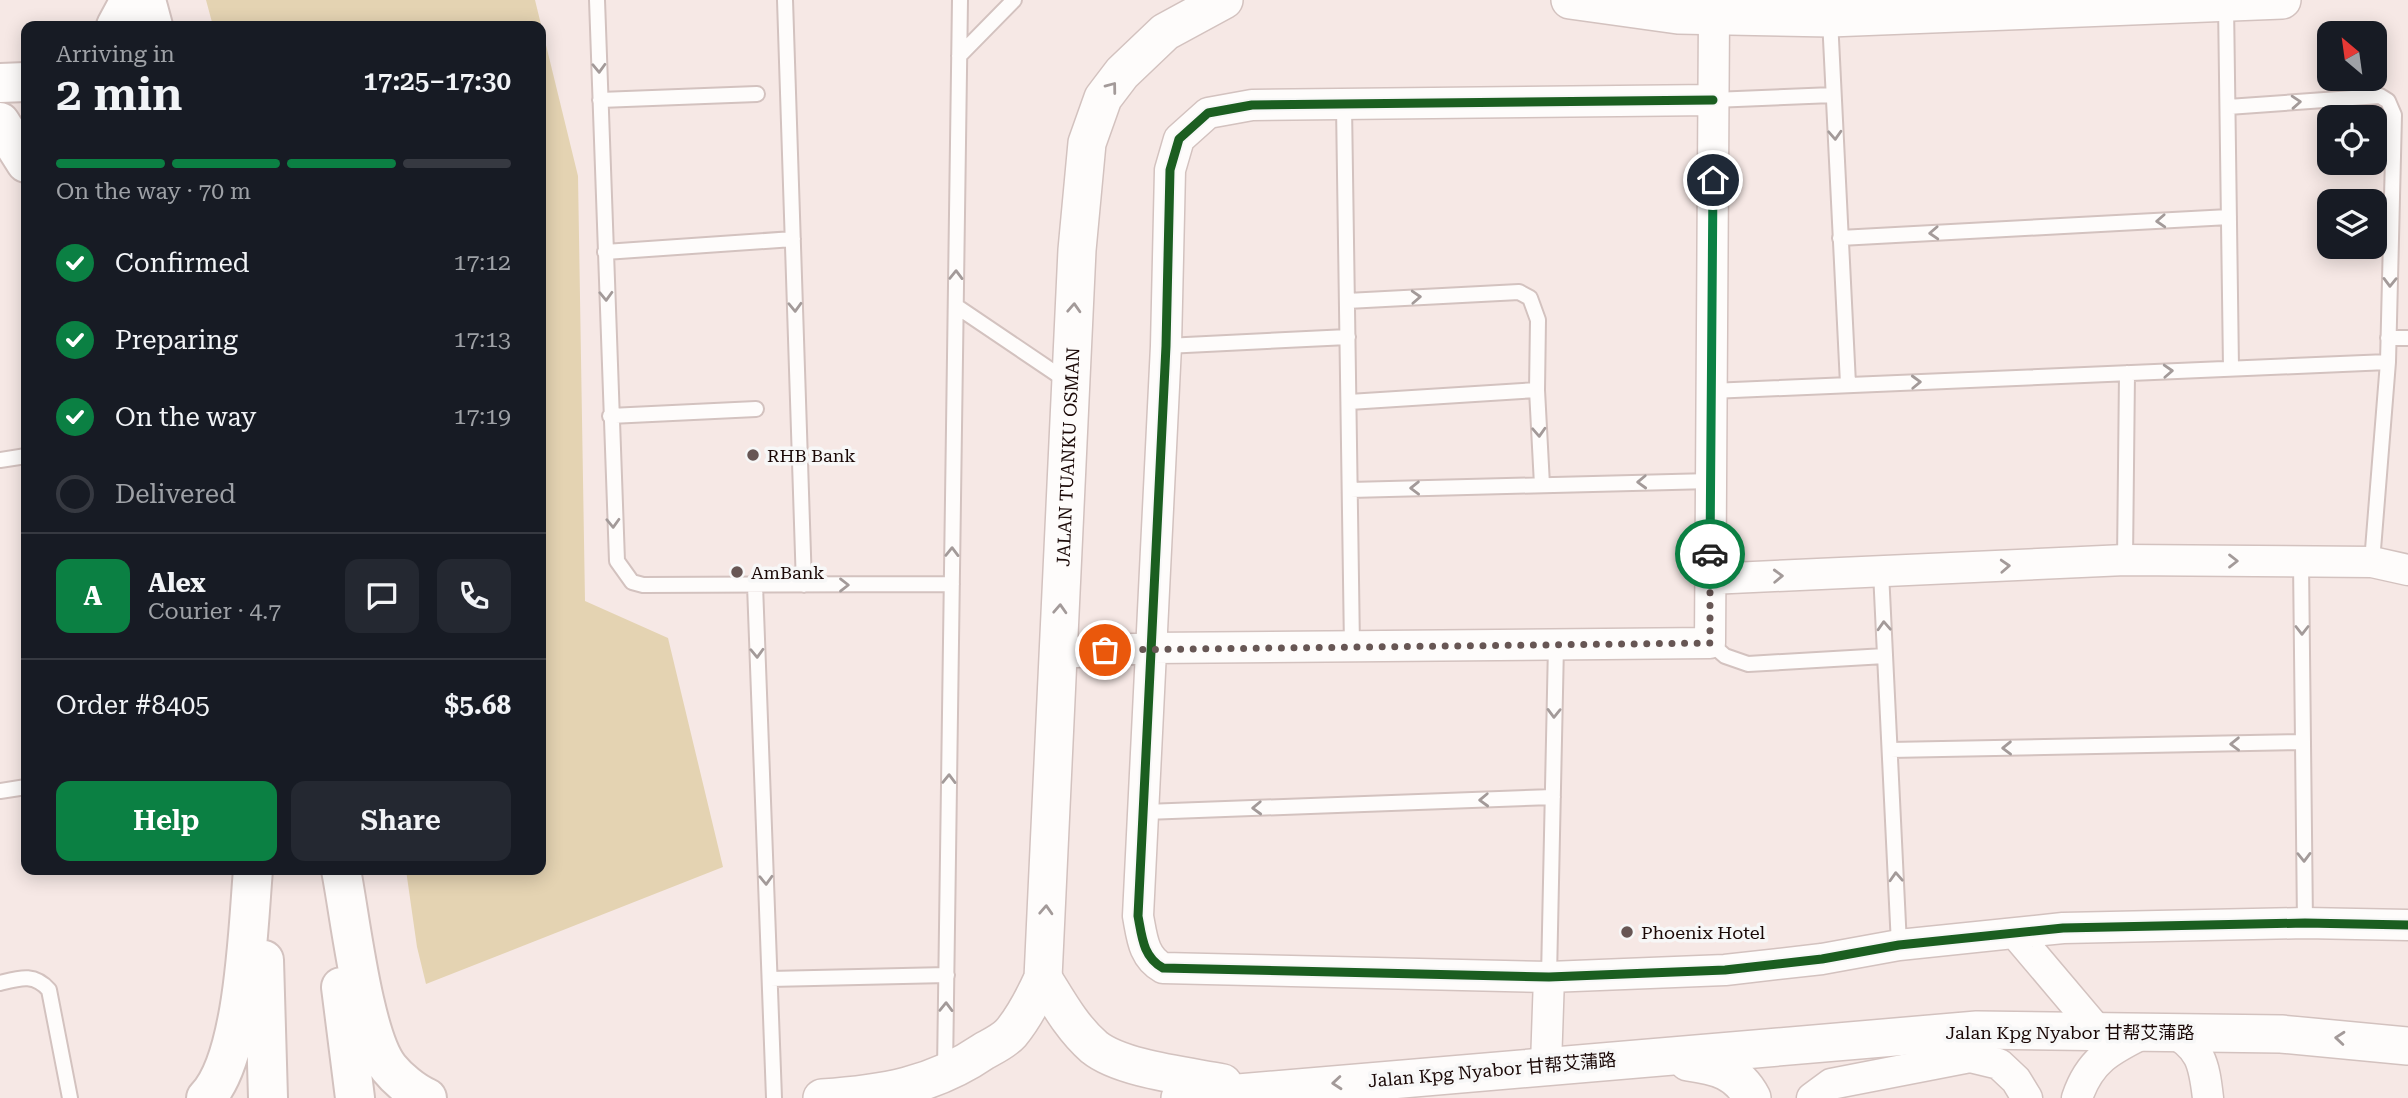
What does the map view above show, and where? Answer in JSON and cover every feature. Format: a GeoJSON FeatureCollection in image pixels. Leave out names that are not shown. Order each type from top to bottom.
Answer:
{"type":"FeatureCollection","features":[{"type":"Feature","properties":{"kind":"main road"},"geometry":{"type":"LineString","coordinates":[[119,21],[130,0]]}},
{"type":"Feature","properties":{"kind":"main road"},"geometry":{"type":"LineString","coordinates":[[146,0],[152,21]]}},
{"type":"Feature","properties":{"kind":"main road"},"geometry":{"type":"LineString","coordinates":[[0,83],[21,82]]}},
{"type":"Feature","properties":{"kind":"main road"},"geometry":{"type":"LineString","coordinates":[[0,122],[16,157]]}},
{"type":"Feature","properties":{"kind":"main road"},"geometry":{"type":"LineString","coordinates":[[206,1098],[220,1077],[237,1024],[252,875]]}},
{"type":"Feature","properties":{"kind":"main road"},"geometry":{"type":"LineString","coordinates":[[261,875],[268,1098]]}},
{"type":"Feature","properties":{"kind":"main road"},"geometry":{"type":"LineString","coordinates":[[329,875],[355,1098]]}},
{"type":"Feature","properties":{"kind":"main road"},"geometry":{"type":"LineString","coordinates":[[342,875],[370,1024],[388,1067],[417,1094],[426,1098]]}},
{"type":"Feature","properties":{"kind":"street","name":"JALAN TUANKU OSMAN"},"geometry":{"type":"LineString","coordinates":[[1043,978],[1071,384],[1087,143],[1103,99],[1122,73],[1165,32],[1224,0]]}},
{"type":"Feature","properties":{"kind":"street"},"geometry":{"type":"LineString","coordinates":[[1576,1],[1678,15],[1830,18],[2013,4],[2227,4],[2282,0]]}},
{"type":"Feature","properties":{"kind":"street"},"geometry":{"type":"LineString","coordinates":[[1058,653],[1152,648],[1710,643],[1714,15]]}},
{"type":"Feature","properties":{"kind":"street"},"geometry":{"type":"LineString","coordinates":[[1713,100],[1252,105],[1208,113],[1179,139],[1170,170],[1166,346],[1138,916],[1144,946],[1152,961],[1163,968],[1549,976],[1725,970],[1822,959],[1899,945],[2063,928],[2305,923],[2408,925]]}},
{"type":"Feature","properties":{"kind":"street"},"geometry":{"type":"LineString","coordinates":[[1710,579],[2125,560],[2372,562],[2408,570]]}},
{"type":"Feature","properties":{"kind":"street"},"geometry":{"type":"LineString","coordinates":[[2015,933],[2097,1030]]}},
{"type":"Feature","properties":{"kind":"street"},"geometry":{"type":"LineString","coordinates":[[1546,1065],[1549,976]]}},
{"type":"Feature","properties":{"kind":"street"},"geometry":{"type":"LineString","coordinates":[[821,1098],[867,1095],[945,1075],[1009,1036],[1029,1009],[1043,978]]}},
{"type":"Feature","properties":{"kind":"street","name":"Jalan Kpg Nyabor 甘帮艾蒲路"},"geometry":{"type":"LineString","coordinates":[[1043,978],[1069,1020],[1097,1049],[1127,1062],[1252,1090]]}},
{"type":"Feature","properties":{"kind":"street","name":"Jalan Kpg Nyabor 甘帮艾蒲路"},"geometry":{"type":"LineString","coordinates":[[1180,1098],[1977,1030],[2159,1030],[2281,1034],[2408,1046]]}},
{"type":"Feature","properties":{"kind":"street"},"geometry":{"type":"LineString","coordinates":[[2077,1098],[2082,1082],[2105,1052],[2159,1030],[2190,1041],[2196,1049],[2206,1074],[2208,1098]]}},
{"type":"Feature","properties":{"kind":"street","name":"Jalan Kpg Nyabor 甘帮艾蒲路"},"geometry":{"type":"LineString","coordinates":[[1649,1057],[1714,1066],[1735,1075],[1752,1098]]}},
{"type":"Feature","properties":{"kind":"street"},"geometry":{"type":"LineString","coordinates":[[1812,1098],[1831,1084],[1970,1057],[1999,1064],[2016,1080],[2027,1098]]}},
{"type":"Feature","properties":{"kind":"lane"},"geometry":{"type":"LineString","coordinates":[[597,0],[614,542],[617,561],[632,582],[643,585],[952,584]]}},
{"type":"Feature","properties":{"kind":"lane"},"geometry":{"type":"LineString","coordinates":[[785,0],[804,585]]}},
{"type":"Feature","properties":{"kind":"lane"},"geometry":{"type":"LineString","coordinates":[[945,1075],[960,0]]}},
{"type":"Feature","properties":{"kind":"lane"},"geometry":{"type":"LineString","coordinates":[[959,56],[1014,0]]}},
{"type":"Feature","properties":{"kind":"lane"},"geometry":{"type":"LineString","coordinates":[[2227,4],[2231,368]]}},
{"type":"Feature","properties":{"kind":"lane"},"geometry":{"type":"LineString","coordinates":[[1830,18],[1848,384]]}},
{"type":"Feature","properties":{"kind":"lane"},"geometry":{"type":"LineString","coordinates":[[600,100],[757,94]]}},
{"type":"Feature","properties":{"kind":"lane"},"geometry":{"type":"LineString","coordinates":[[1713,100],[1833,95]]}},
{"type":"Feature","properties":{"kind":"lane"},"geometry":{"type":"LineString","coordinates":[[2228,107],[2380,96],[2388,101],[2394,115],[2388,362],[2372,562]]}},
{"type":"Feature","properties":{"kind":"lane"},"geometry":{"type":"LineString","coordinates":[[1344,106],[1353,647]]}},
{"type":"Feature","properties":{"kind":"lane"},"geometry":{"type":"LineString","coordinates":[[1840,239],[2230,217]]}},
{"type":"Feature","properties":{"kind":"lane"},"geometry":{"type":"LineString","coordinates":[[604,253],[793,239]]}},
{"type":"Feature","properties":{"kind":"lane"},"geometry":{"type":"LineString","coordinates":[[1348,301],[1519,292],[1530,298],[1538,320],[1537,390],[1542,485]]}},
{"type":"Feature","properties":{"kind":"lane"},"geometry":{"type":"LineString","coordinates":[[956,306],[1071,384]]}},
{"type":"Feature","properties":{"kind":"lane"},"geometry":{"type":"LineString","coordinates":[[1166,346],[1348,337]]}},
{"type":"Feature","properties":{"kind":"lane"},"geometry":{"type":"LineString","coordinates":[[2388,338],[2408,338]]}},
{"type":"Feature","properties":{"kind":"lane"},"geometry":{"type":"LineString","coordinates":[[1711,391],[2388,362]]}},
{"type":"Feature","properties":{"kind":"lane"},"geometry":{"type":"LineString","coordinates":[[2125,560],[2127,373]]}},
{"type":"Feature","properties":{"kind":"lane"},"geometry":{"type":"LineString","coordinates":[[1349,402],[1537,390]]}},
{"type":"Feature","properties":{"kind":"lane"},"geometry":{"type":"LineString","coordinates":[[610,416],[756,409]]}},
{"type":"Feature","properties":{"kind":"lane"},"geometry":{"type":"LineString","coordinates":[[0,460],[21,457]]}},
{"type":"Feature","properties":{"kind":"lane"},"geometry":{"type":"LineString","coordinates":[[1350,490],[1710,481]]}},
{"type":"Feature","properties":{"kind":"lane"},"geometry":{"type":"LineString","coordinates":[[2301,562],[2305,923]]}},
{"type":"Feature","properties":{"kind":"lane"},"geometry":{"type":"LineString","coordinates":[[1881,572],[1899,945]]}},
{"type":"Feature","properties":{"kind":"lane"},"geometry":{"type":"LineString","coordinates":[[755,585],[774,1098]]}},
{"type":"Feature","properties":{"kind":"lane"},"geometry":{"type":"LineString","coordinates":[[1710,643],[1725,656],[1748,664],[1885,656]]}},
{"type":"Feature","properties":{"kind":"lane"},"geometry":{"type":"LineString","coordinates":[[1549,976],[1556,645]]}},
{"type":"Feature","properties":{"kind":"lane"},"geometry":{"type":"LineString","coordinates":[[1890,750],[2303,742]]}},
{"type":"Feature","properties":{"kind":"lane"},"geometry":{"type":"LineString","coordinates":[[0,791],[21,787]]}},
{"type":"Feature","properties":{"kind":"lane"},"geometry":{"type":"LineString","coordinates":[[1145,812],[1553,797]]}},
{"type":"Feature","properties":{"kind":"lane"},"geometry":{"type":"LineString","coordinates":[[770,979],[947,975]]}},
{"type":"Feature","properties":{"kind":"lane"},"geometry":{"type":"LineString","coordinates":[[0,983],[30,978],[41,981],[49,990],[70,1098]]}},
{"type":"Feature","properties":{"kind":"shaded area"},"geometry":{"type":"Polygon","coordinates":[[[206,0],[535,0],[540,21],[212,21],[206,0]]]}},
{"type":"Feature","properties":{"kind":"shaded area"},"geometry":{"type":"Polygon","coordinates":[[[546,45],[578,176],[585,601],[668,638],[723,867],[426,984],[417,947],[407,875],[546,875],[546,45]]]}},
{"type":"Feature","properties":{"kind":"cycle path"},"geometry":{"type":"LineString","coordinates":[[1713,100],[1252,105],[1208,113],[1179,139],[1170,170],[1166,346],[1138,916],[1144,946],[1151,958],[1163,968],[1549,977],[1725,970],[1822,959],[1899,945],[2063,928],[2305,923],[2408,925]]}},
{"type":"Feature","properties":{"kind":"way so far"},"geometry":{"type":"LineString","coordinates":[[1105,650],[1710,643],[1710,554]]}},
{"type":"Feature","properties":{"kind":"place","name":"RHB Bank"},"geometry":{"type":"Point","coordinates":[753,455]}},
{"type":"Feature","properties":{"kind":"place","name":"AmBank"},"geometry":{"type":"Point","coordinates":[737,572]}},
{"type":"Feature","properties":{"kind":"place","name":"Phoenix Hotel"},"geometry":{"type":"Point","coordinates":[1627,932]}},
{"type":"Feature","properties":{"kind":"route"},"geometry":{"type":"LineString","coordinates":[[1710,554],[1713,180]]}}]}
